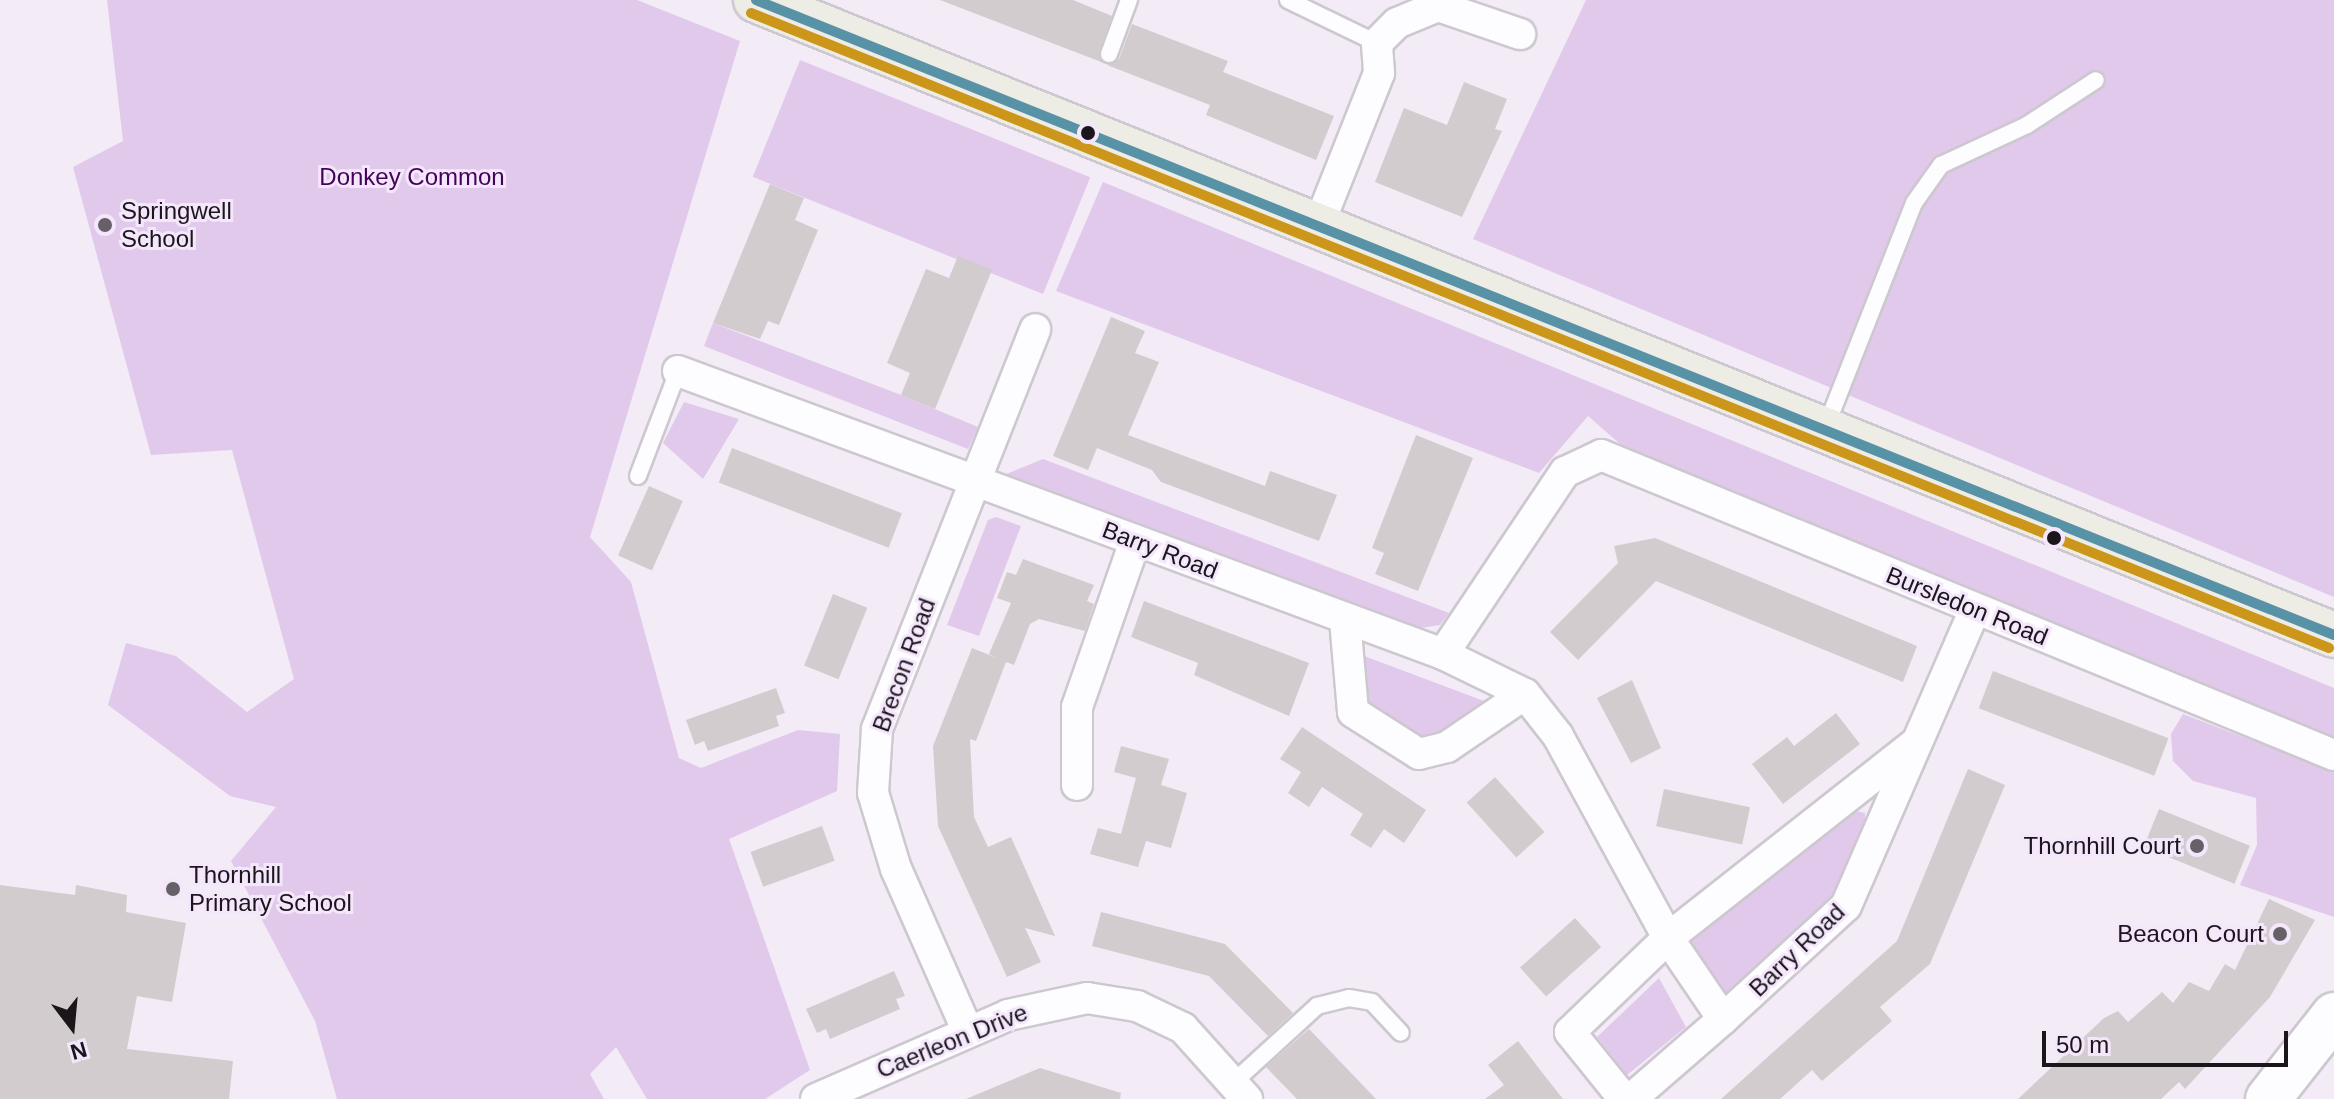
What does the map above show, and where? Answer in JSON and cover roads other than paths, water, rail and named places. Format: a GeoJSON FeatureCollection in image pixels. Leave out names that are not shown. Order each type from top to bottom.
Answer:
{"type":"FeatureCollection","features":[{"type":"Feature","properties":{"kind":"main road"},"geometry":{"type":"LineString","coordinates":[[771,3],[1317,229],[1825,429],[2334,635]]}},
{"type":"Feature","properties":{"kind":"street"},"geometry":{"type":"LineString","coordinates":[[1317,229],[1379,73],[1377,43],[1417,11],[1438,6],[1520,34]]}},
{"type":"Feature","properties":{"kind":"street"},"geometry":{"type":"LineString","coordinates":[[975,481],[1035,329]]}},
{"type":"Feature","properties":{"kind":"street","name":"Barry Road"},"geometry":{"type":"LineString","coordinates":[[678,371],[1443,654],[1525,694],[1558,736],[1668,938],[1723,1019]]}},
{"type":"Feature","properties":{"kind":"street","name":"Bursledon Road"},"geometry":{"type":"LineString","coordinates":[[1443,654],[1565,472],[1601,455],[2334,755]]}},
{"type":"Feature","properties":{"kind":"street","name":"Brecon Road"},"geometry":{"type":"LineString","coordinates":[[968,1032],[896,869],[873,793],[877,729],[975,481]]}},
{"type":"Feature","properties":{"kind":"street"},"geometry":{"type":"LineString","coordinates":[[1077,785],[1077,707],[1135,541]]}},
{"type":"Feature","properties":{"kind":"street","name":"Barry Road"},"geometry":{"type":"LineString","coordinates":[[1631,1099],[1846,906],[1975,610]]}},
{"type":"Feature","properties":{"kind":"street"},"geometry":{"type":"LineString","coordinates":[[1345,620],[1353,712],[1419,754],[1447,747],[1525,694]]}},
{"type":"Feature","properties":{"kind":"street","name":"Barry Road"},"geometry":{"type":"LineString","coordinates":[[1624,1099],[1570,1032],[1668,938],[1917,742]]}},
{"type":"Feature","properties":{"kind":"street","name":"Caerleon Drive"},"geometry":{"type":"LineString","coordinates":[[816,1099],[968,1032],[1050,1003],[1087,998],[1137,1006],[1183,1028],[1242,1089]]}},
{"type":"Feature","properties":{"kind":"street"},"geometry":{"type":"LineString","coordinates":[[2268,1099],[2334,1015]]}},
{"type":"Feature","properties":{"kind":"lane"},"geometry":{"type":"LineString","coordinates":[[1109,54],[1129,0]]}},
{"type":"Feature","properties":{"kind":"lane"},"geometry":{"type":"LineString","coordinates":[[1288,0],[1377,43]]}},
{"type":"Feature","properties":{"kind":"lane"},"geometry":{"type":"LineString","coordinates":[[1825,429],[1914,203],[1941,165],[2027,125],[2096,80]]}},
{"type":"Feature","properties":{"kind":"lane"},"geometry":{"type":"LineString","coordinates":[[638,476],[678,371]]}},
{"type":"Feature","properties":{"kind":"lane"},"geometry":{"type":"LineString","coordinates":[[1242,1089],[1317,1006],[1349,998],[1372,1002],[1401,1033]]}},
{"type":"Feature","properties":{"kind":"place","name":"Springwell School"},"geometry":{"type":"Point","coordinates":[105,225]}},
{"type":"Feature","properties":{"kind":"place","name":"Thornhill Court"},"geometry":{"type":"Point","coordinates":[2197,846]}},
{"type":"Feature","properties":{"kind":"place","name":"Thornhill Primary School"},"geometry":{"type":"Point","coordinates":[173,889]}},
{"type":"Feature","properties":{"kind":"place","name":"Beacon Court"},"geometry":{"type":"Point","coordinates":[2280,934]}},
{"type":"Feature","properties":{"kind":"park label","name":"Donkey Common"},"geometry":{"type":"Point","coordinates":[412,177]}}]}
